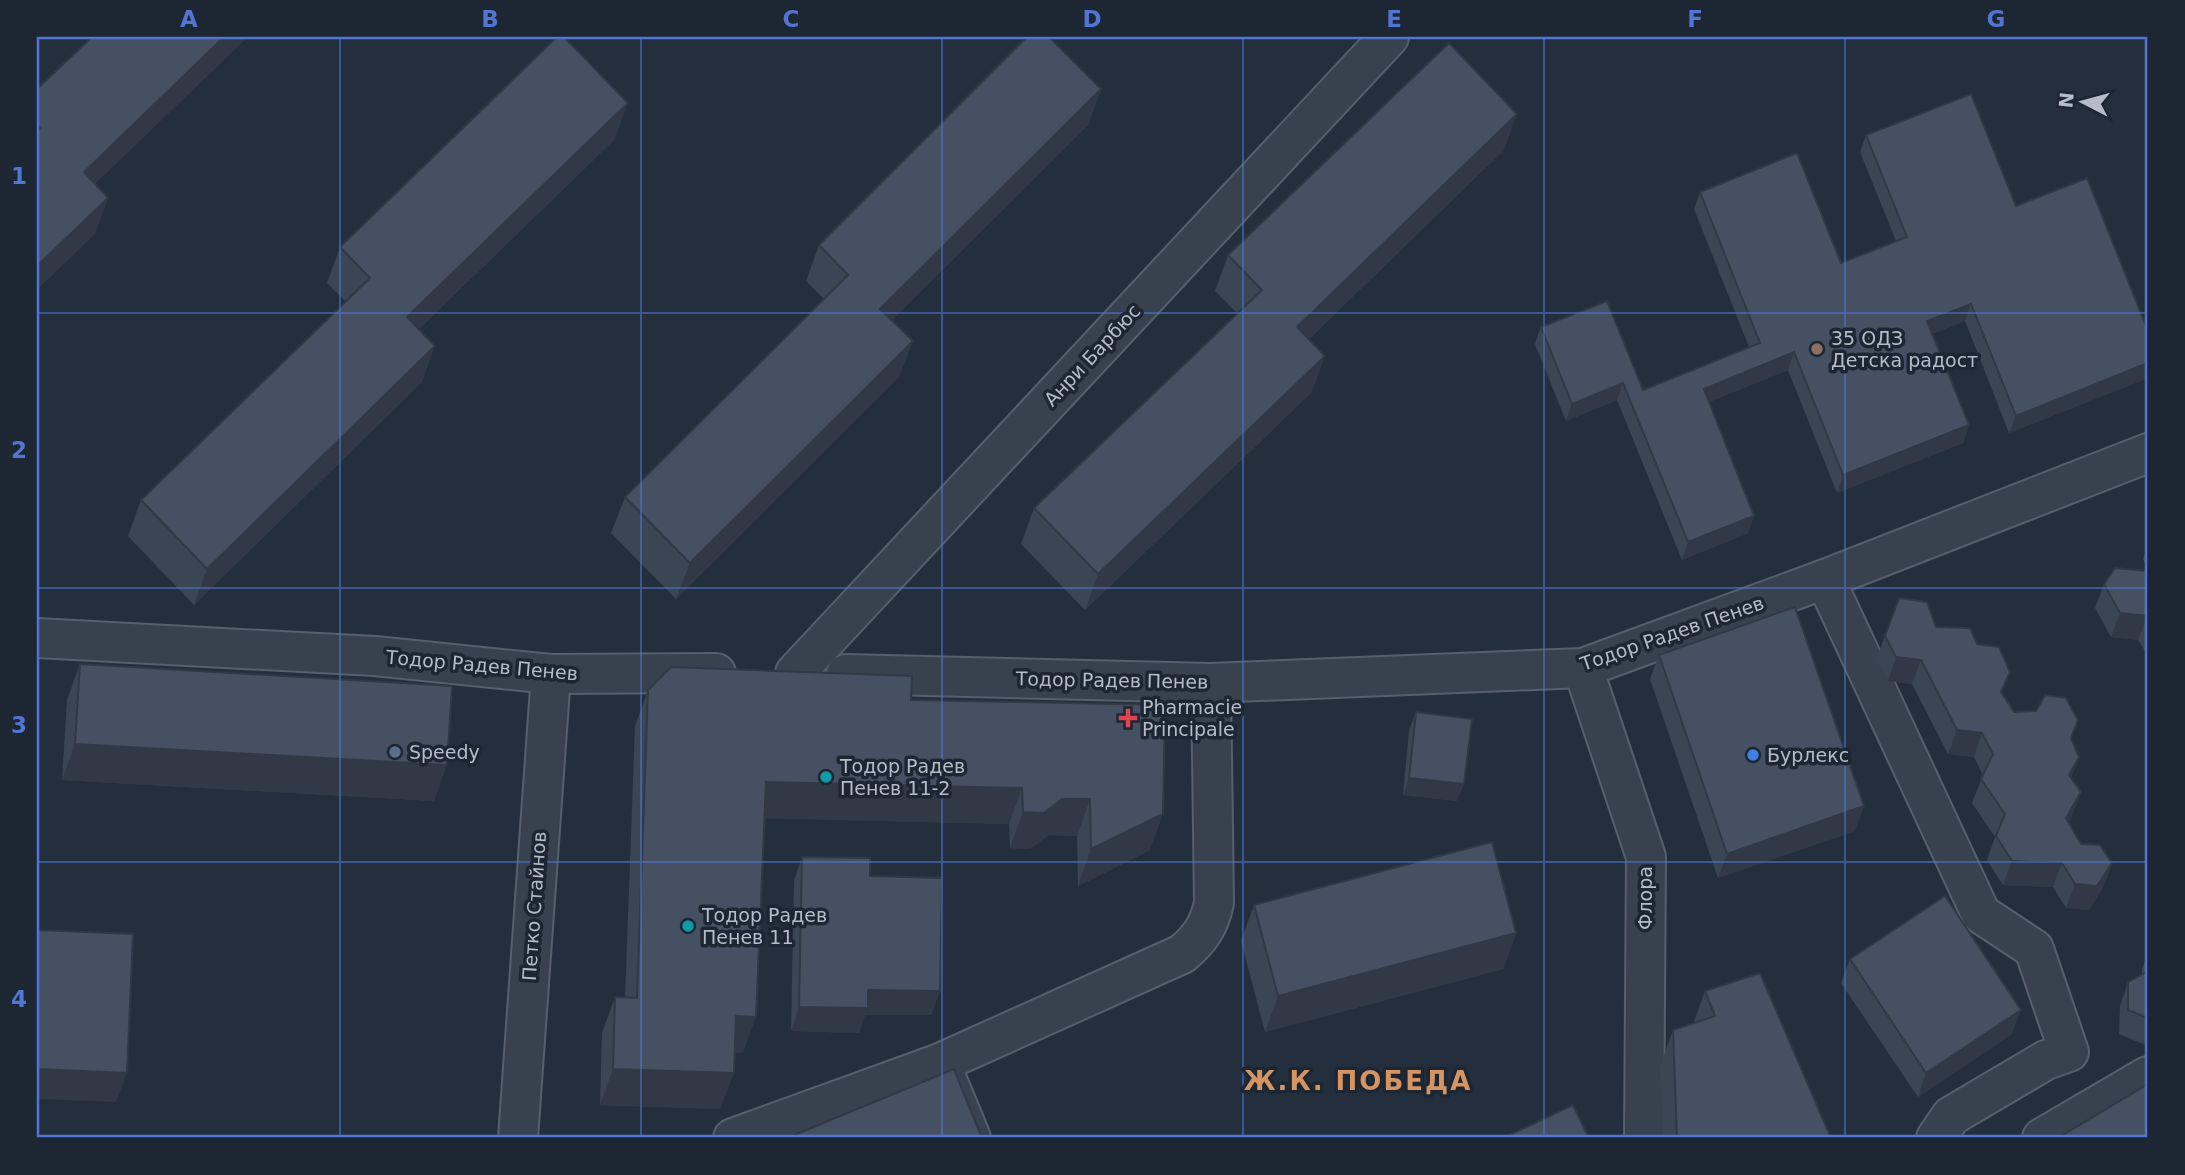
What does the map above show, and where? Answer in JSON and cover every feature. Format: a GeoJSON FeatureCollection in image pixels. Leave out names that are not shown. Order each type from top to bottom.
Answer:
{"type":"FeatureCollection","features":[{"type":"Feature","properties":{"kind":"street","name":"Анри Барбюс"},"geometry":{"type":"LineString","coordinates":[[794,673],[1389,37]]}},
{"type":"Feature","properties":{"kind":"street","name":"Тодор Радев Пенев"},"geometry":{"type":"LineString","coordinates":[[37,638],[375,656],[551,674],[794,673],[1211,683],[1583,668],[1825,579],[2148,453]]}},
{"type":"Feature","properties":{"kind":"street"},"geometry":{"type":"LineString","coordinates":[[1825,579],[1981,914],[2034,949],[2069,1052],[2046,1060],[1951,1116],[1936,1138]]}},
{"type":"Feature","properties":{"kind":"street","name":"Флора"},"geometry":{"type":"LineString","coordinates":[[1583,668],[1646,857],[1644,1138]]}},
{"type":"Feature","properties":{"kind":"street","name":"Петко Стайнов"},"geometry":{"type":"LineString","coordinates":[[518,1138],[551,674]]}},
{"type":"Feature","properties":{"kind":"street"},"geometry":{"type":"LineString","coordinates":[[733,1138],[940,1063],[1182,954],[1198,941],[1209,923],[1214,903],[1211,683]]}},
{"type":"Feature","properties":{"kind":"street"},"geometry":{"type":"LineString","coordinates":[[940,1063],[971,1138]]}},
{"type":"Feature","properties":{"kind":"street"},"geometry":{"type":"LineString","coordinates":[[2042,1138],[2148,1076]]}},
{"type":"Feature","properties":{"kind":"building"},"geometry":{"type":"Polygon","coordinates":[[[92,37],[224,37],[84,172],[108,198],[37,266],[37,131],[40,128],[37,125],[37,89],[92,37]]]}},
{"type":"Feature","properties":{"kind":"building"},"geometry":{"type":"Polygon","coordinates":[[[557,37],[564,37],[628,103],[407,317],[435,346],[207,569],[141,500],[370,278],[340,247],[557,37]]]}},
{"type":"Feature","properties":{"kind":"building"},"geometry":{"type":"Polygon","coordinates":[[[1027,37],[1049,37],[1101,89],[880,309],[913,341],[690,563],[625,497],[848,275],[819,245],[1027,37]]]}},
{"type":"Feature","properties":{"kind":"building"},"geometry":{"type":"Polygon","coordinates":[[[1449,43],[1517,114],[1297,327],[1325,356],[1098,574],[1034,508],[1262,290],[1228,255],[1449,43]]]}},
{"type":"Feature","properties":{"kind":"building"},"geometry":{"type":"Polygon","coordinates":[[[1971,94],[2016,206],[2087,178],[2148,331],[2148,363],[2016,416],[1971,304],[1927,321],[1969,425],[1843,475],[1794,352],[1704,389],[1754,516],[1688,542],[1623,383],[1572,404],[1541,327],[1607,301],[1643,390],[1760,343],[1700,192],[1797,153],[1841,263],[1907,237],[1866,135],[1971,94]]]}},
{"type":"Feature","properties":{"kind":"building"},"geometry":{"type":"Polygon","coordinates":[[[2115,568],[2148,571],[2148,618],[2120,613],[2104,584],[2115,568]]]}},
{"type":"Feature","properties":{"kind":"building"},"geometry":{"type":"Polygon","coordinates":[[[1899,598],[1927,602],[1936,627],[1970,628],[1977,644],[1999,647],[2010,672],[2001,692],[2014,712],[2036,711],[2045,695],[2066,698],[2078,720],[2071,738],[2079,757],[2069,775],[2081,792],[2066,818],[2081,844],[2100,845],[2112,863],[2097,886],[2075,884],[2062,863],[2012,861],[1996,836],[2005,814],[1981,779],[1993,754],[1982,733],[1957,730],[1921,660],[1896,657],[1885,636],[1899,598]]]}},
{"type":"Feature","properties":{"kind":"building","name":"Бурлекс"},"geometry":{"type":"Polygon","coordinates":[[[1795,607],[1864,806],[1727,854],[1659,655],[1795,607]]]}},
{"type":"Feature","properties":{"kind":"building"},"geometry":{"type":"Polygon","coordinates":[[[80,664],[452,686],[447,765],[75,744],[80,664]]]}},
{"type":"Feature","properties":{"kind":"building"},"geometry":{"type":"Polygon","coordinates":[[[671,667],[912,676],[911,700],[1165,705],[1163,814],[1091,849],[1090,799],[1062,799],[1044,813],[1023,812],[1022,788],[766,782],[756,1017],[736,1016],[734,1073],[613,1069],[615,997],[637,998],[648,690],[671,667]]]}},
{"type":"Feature","properties":{"kind":"building"},"geometry":{"type":"Polygon","coordinates":[[[1416,712],[1472,719],[1464,784],[1409,778],[1416,712]]]}},
{"type":"Feature","properties":{"kind":"building"},"geometry":{"type":"Polygon","coordinates":[[[1492,842],[1516,933],[1278,996],[1254,905],[1492,842]]]}},
{"type":"Feature","properties":{"kind":"building"},"geometry":{"type":"Polygon","coordinates":[[[802,857],[870,858],[870,876],[942,878],[940,991],[868,990],[868,1008],[799,1007],[802,857]]]}},
{"type":"Feature","properties":{"kind":"building"},"geometry":{"type":"Polygon","coordinates":[[[1945,896],[2021,1010],[1926,1073],[1850,959],[1945,896]]]}},
{"type":"Feature","properties":{"kind":"building"},"geometry":{"type":"Polygon","coordinates":[[[37,930],[133,934],[127,1073],[37,1069],[37,930]]]}},
{"type":"Feature","properties":{"kind":"building"},"geometry":{"type":"Polygon","coordinates":[[[2148,971],[2148,1018],[2128,1010],[2128,982],[2148,971]]]}},
{"type":"Feature","properties":{"kind":"building"},"geometry":{"type":"Polygon","coordinates":[[[1760,973],[1831,1138],[1677,1138],[1673,1030],[1715,1016],[1705,991],[1760,973]]]}},
{"type":"Feature","properties":{"kind":"building"},"geometry":{"type":"Polygon","coordinates":[[[954,1069],[982,1138],[787,1138],[954,1069]]]}},
{"type":"Feature","properties":{"kind":"building"},"geometry":{"type":"Polygon","coordinates":[[[2148,1084],[2148,1138],[2058,1138],[2148,1084]]]}},
{"type":"Feature","properties":{"kind":"building"},"geometry":{"type":"Polygon","coordinates":[[[1573,1105],[1589,1138],[1503,1138],[1573,1105]]]}},
{"type":"Feature","properties":{"kind":"place","name":"35 ОДЗ Детска радост"},"geometry":{"type":"Point","coordinates":[1817,349]}},
{"type":"Feature","properties":{"kind":"place","name":"Pharmacie Principale"},"geometry":{"type":"Point","coordinates":[1128,718]}},
{"type":"Feature","properties":{"kind":"place","name":"Speedy"},"geometry":{"type":"Point","coordinates":[395,752]}},
{"type":"Feature","properties":{"kind":"place","name":"Бурлекс"},"geometry":{"type":"Point","coordinates":[1753,755]}},
{"type":"Feature","properties":{"kind":"place","name":"Тодор Радев Пенев 11-2"},"geometry":{"type":"Point","coordinates":[826,777]}},
{"type":"Feature","properties":{"kind":"place","name":"Тодор Радев Пенев 11"},"geometry":{"type":"Point","coordinates":[688,926]}},
{"type":"Feature","properties":{"kind":"district","name":"Ж.К. ПОБЕДА"},"geometry":{"type":"Point","coordinates":[1358,1081]}}]}
